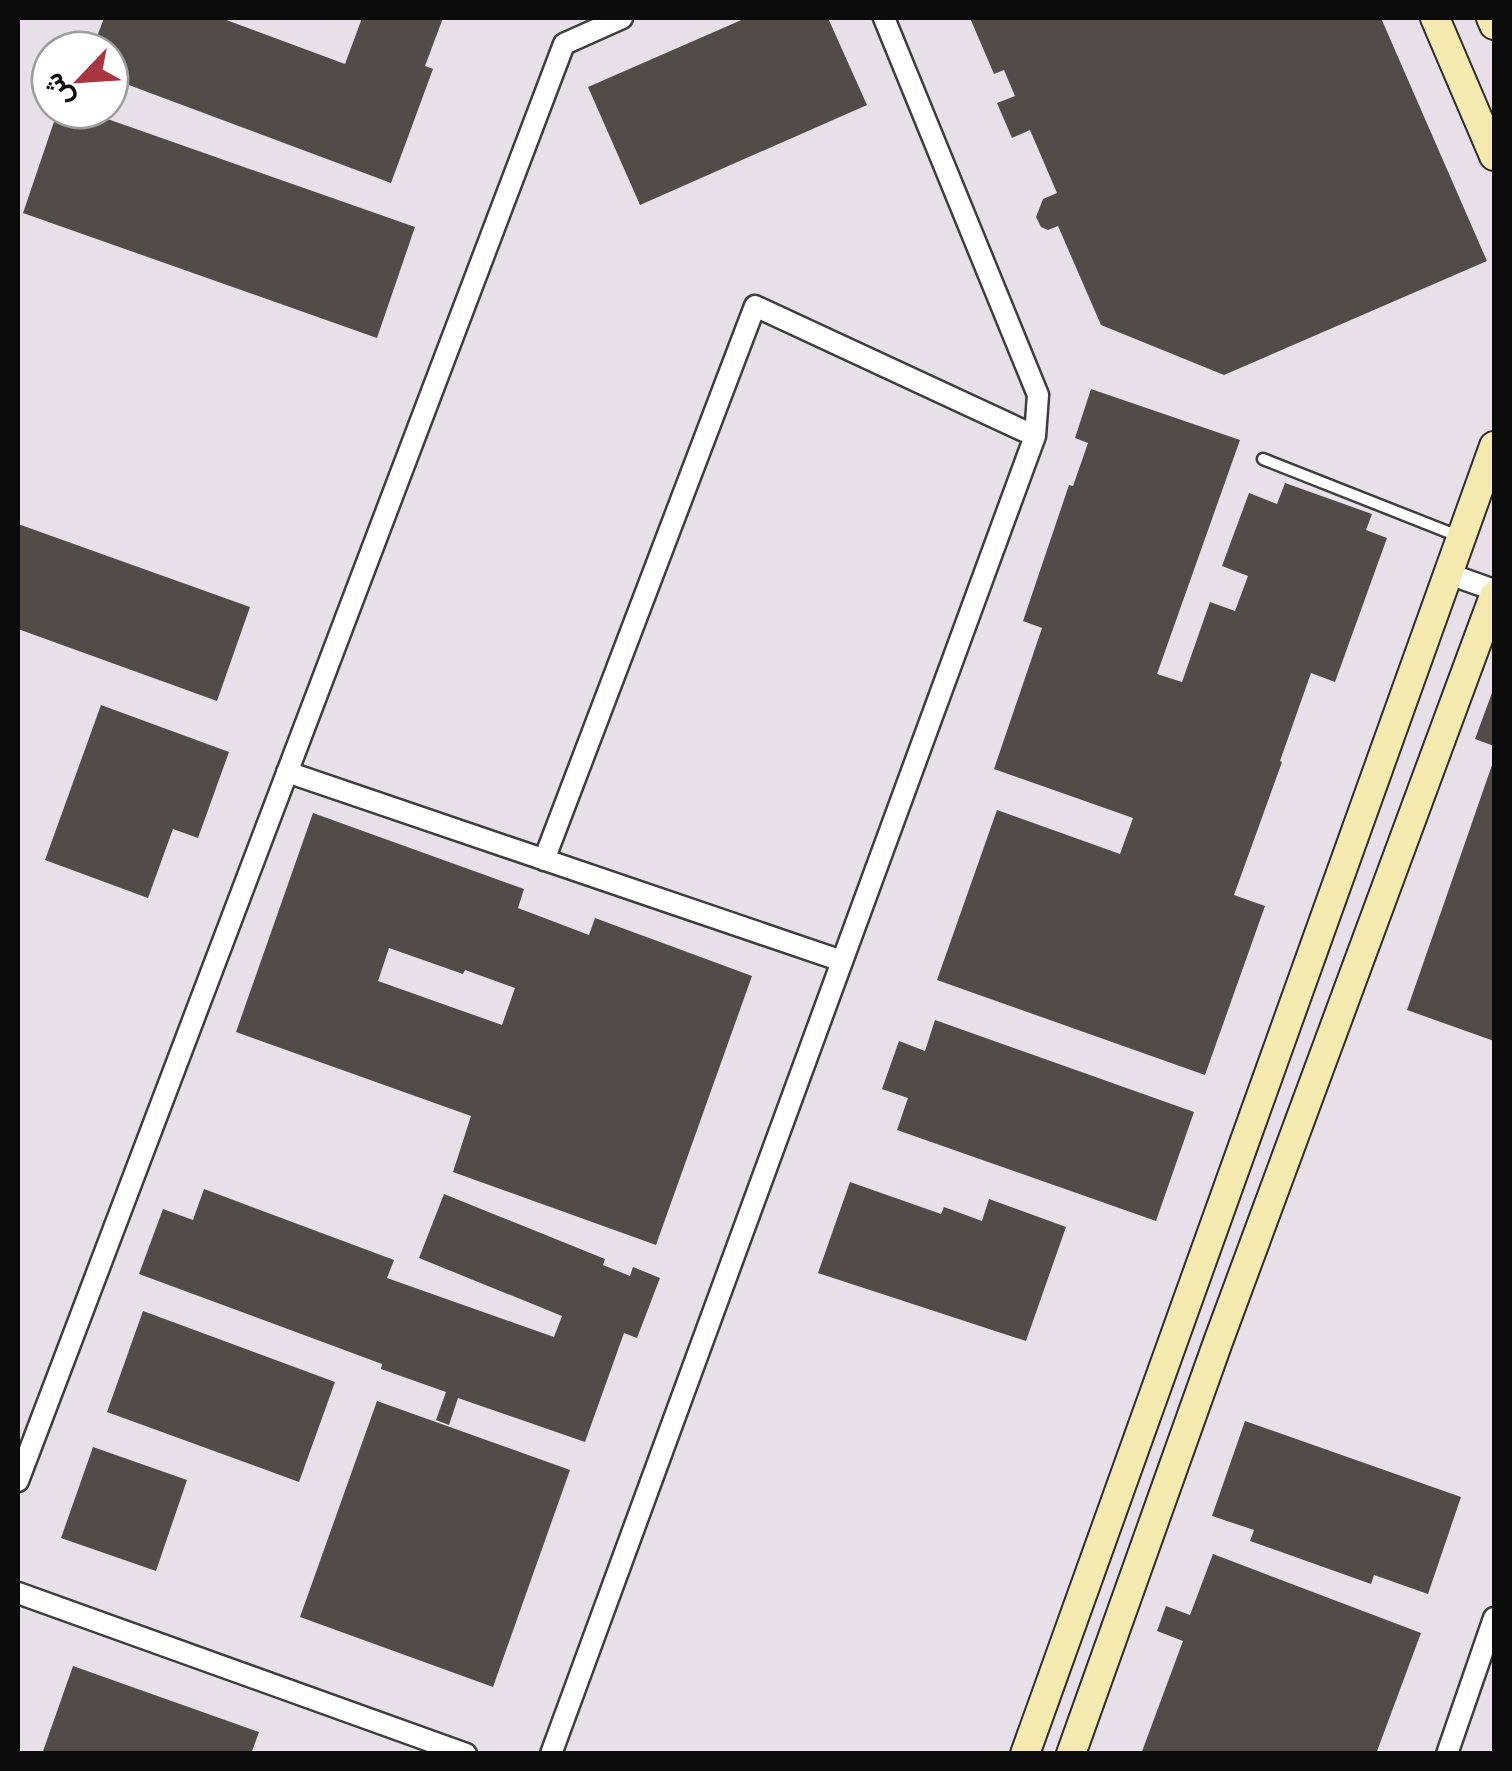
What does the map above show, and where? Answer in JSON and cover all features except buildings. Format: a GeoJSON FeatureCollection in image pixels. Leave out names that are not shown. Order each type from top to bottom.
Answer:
{"type":"FeatureCollection","features":[{"type":"Feature","properties":{"kind":"main road"},"geometry":{"type":"LineString","coordinates":[[1434,18],[1494,156]]}},
{"type":"Feature","properties":{"kind":"main road"},"geometry":{"type":"LineString","coordinates":[[1491,18],[1494,25]]}},
{"type":"Feature","properties":{"kind":"main road"},"geometry":{"type":"LineString","coordinates":[[1026,1754],[1494,446]]}},
{"type":"Feature","properties":{"kind":"main road"},"geometry":{"type":"LineString","coordinates":[[1071,1754],[1494,593]]}},
{"type":"Feature","properties":{"kind":"street"},"geometry":{"type":"LineString","coordinates":[[18,1481],[564,44],[622,18]]}},
{"type":"Feature","properties":{"kind":"street"},"geometry":{"type":"LineString","coordinates":[[551,1754],[1035,436],[1038,396],[884,18]]}},
{"type":"Feature","properties":{"kind":"street"},"geometry":{"type":"LineString","coordinates":[[544,860],[755,306],[1035,436]]}},
{"type":"Feature","properties":{"kind":"street"},"geometry":{"type":"LineString","coordinates":[[1449,574],[1494,593]]}},
{"type":"Feature","properties":{"kind":"street"},"geometry":{"type":"LineString","coordinates":[[287,772],[842,961]]}},
{"type":"Feature","properties":{"kind":"street"},"geometry":{"type":"LineString","coordinates":[[18,1593],[466,1754]]}},
{"type":"Feature","properties":{"kind":"street"},"geometry":{"type":"LineString","coordinates":[[1447,1754],[1494,1618]]}},
{"type":"Feature","properties":{"kind":"lane"},"geometry":{"type":"LineString","coordinates":[[1263,459],[1461,538]]}},
{"type":"Feature","properties":{"kind":"shaded area"},"geometry":{"type":"Polygon","coordinates":[[[18,18],[1494,18],[1494,1753],[18,1753],[18,18]]]}}]}
